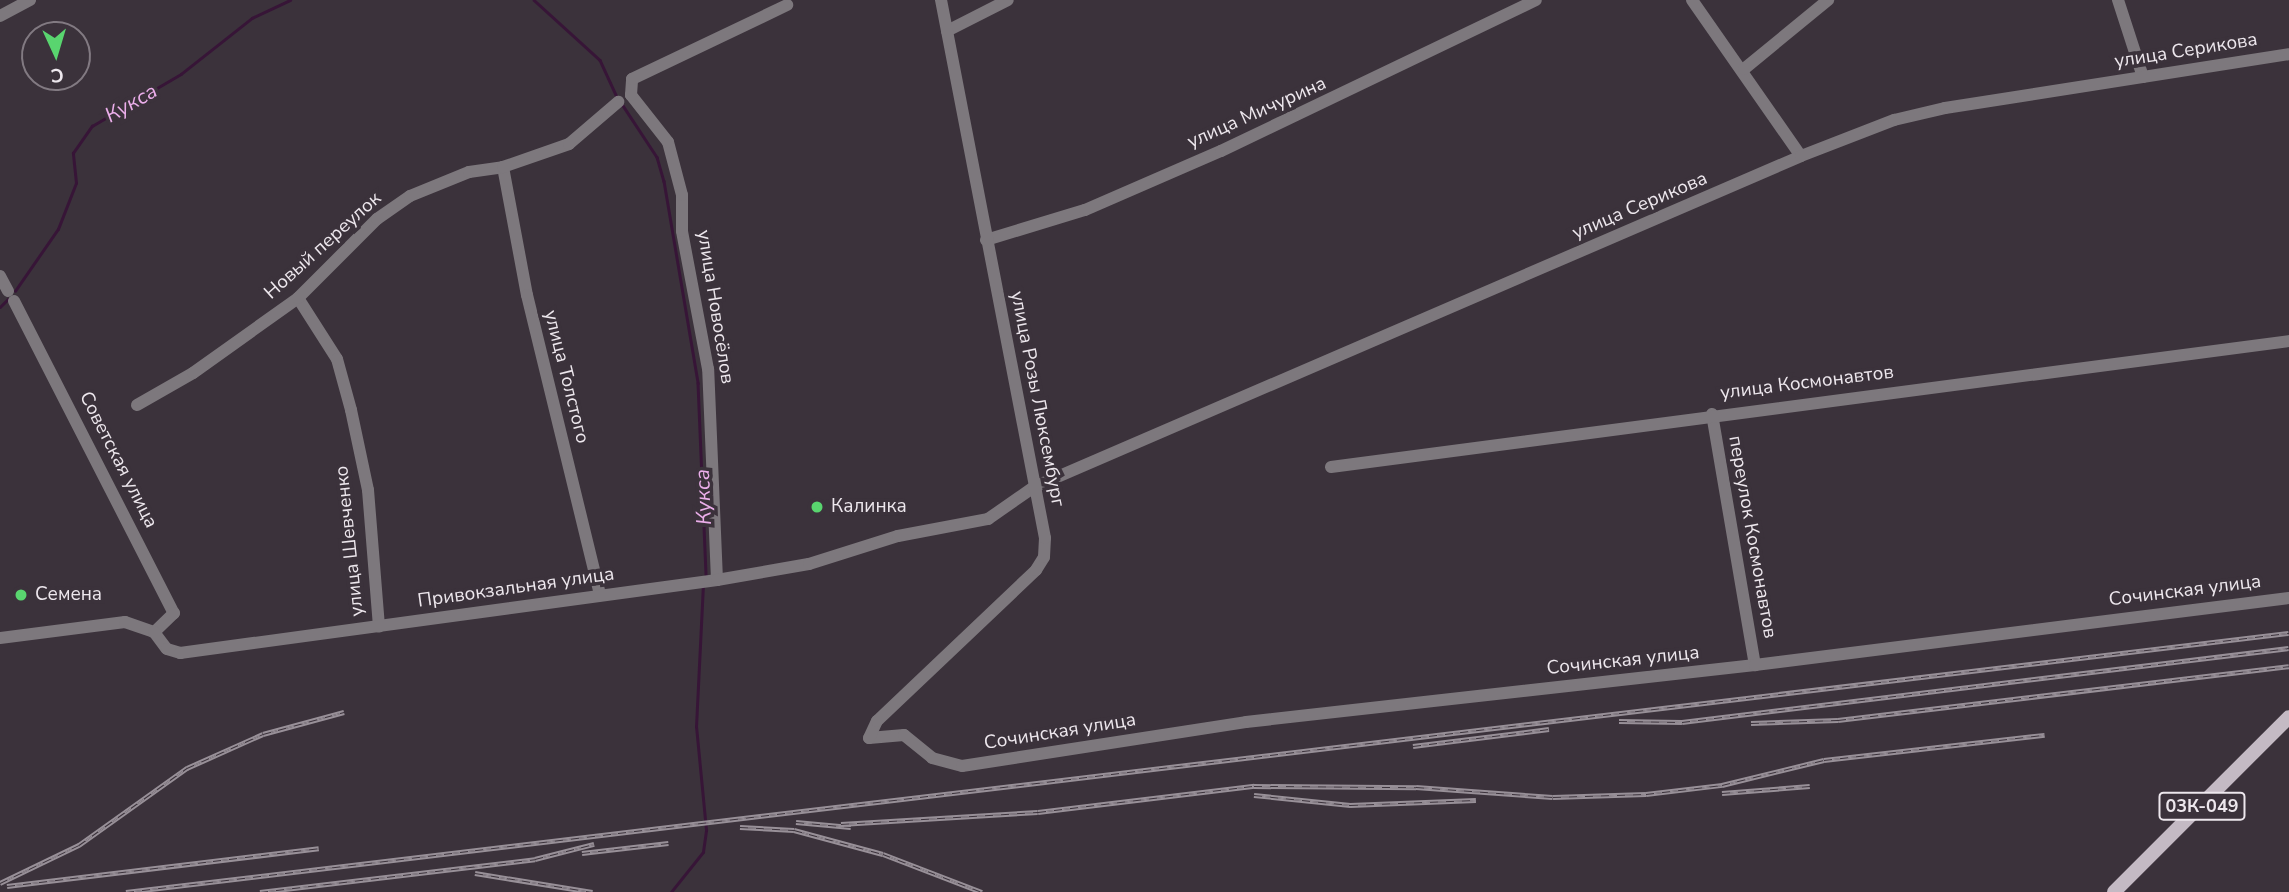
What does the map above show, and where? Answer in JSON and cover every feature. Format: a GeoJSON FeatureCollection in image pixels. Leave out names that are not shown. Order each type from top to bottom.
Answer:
{"type":"FeatureCollection","features":[{"type":"Feature","properties":{"kind":"main road","name":"03К-049"},"geometry":{"type":"LineString","coordinates":[[2114,892],[2289,717]]}},
{"type":"Feature","properties":{"kind":"street"},"geometry":{"type":"LineString","coordinates":[[0,16],[30,0]]}},
{"type":"Feature","properties":{"kind":"street","name":"улица Розы Люксембург"},"geometry":{"type":"LineString","coordinates":[[941,0],[1045,538],[1044,557],[1036,570],[877,721],[869,738],[904,735],[932,758],[962,766]]}},
{"type":"Feature","properties":{"kind":"street"},"geometry":{"type":"LineString","coordinates":[[947,31],[1008,0]]}},
{"type":"Feature","properties":{"kind":"street","name":"улица Мичурина"},"geometry":{"type":"LineString","coordinates":[[986,240],[1085,210],[1221,151],[1536,0]]}},
{"type":"Feature","properties":{"kind":"street"},"geometry":{"type":"LineString","coordinates":[[1692,0],[1744,69],[1801,156]]}},
{"type":"Feature","properties":{"kind":"street"},"geometry":{"type":"LineString","coordinates":[[1744,69],[1828,0]]}},
{"type":"Feature","properties":{"kind":"street"},"geometry":{"type":"LineString","coordinates":[[2118,0],[2143,77]]}},
{"type":"Feature","properties":{"kind":"street","name":"улица Новосёлов"},"geometry":{"type":"LineString","coordinates":[[709,581],[708,369],[682,231],[682,195],[668,142],[631,95],[632,79],[642,71],[787,5]]}},
{"type":"Feature","properties":{"kind":"street","name":"улица Серикова"},"geometry":{"type":"LineString","coordinates":[[1034,487],[1801,156],[1894,120],[1945,108],[2289,54]]}},
{"type":"Feature","properties":{"kind":"street","name":"Новый переулок"},"geometry":{"type":"LineString","coordinates":[[136,405],[193,373],[298,298],[377,219],[410,196],[469,172],[503,167],[569,144],[618,102]]}},
{"type":"Feature","properties":{"kind":"street","name":"улица Толстого"},"geometry":{"type":"LineString","coordinates":[[503,167],[527,295],[600,595]]}},
{"type":"Feature","properties":{"kind":"street","name":"Советская улица"},"geometry":{"type":"LineString","coordinates":[[0,276],[174,613],[154,632]]}},
{"type":"Feature","properties":{"kind":"street","name":"улица Шевченко"},"geometry":{"type":"LineString","coordinates":[[298,298],[337,359],[351,410],[368,490],[379,627]]}},
{"type":"Feature","properties":{"kind":"street","name":"улица Космонавтов"},"geometry":{"type":"LineString","coordinates":[[1331,467],[1712,414],[2289,341]]}},
{"type":"Feature","properties":{"kind":"street","name":"переулок Космонавтов"},"geometry":{"type":"LineString","coordinates":[[1712,414],[1755,666]]}},
{"type":"Feature","properties":{"kind":"street","name":"Привокзальная улица"},"geometry":{"type":"LineString","coordinates":[[0,638],[125,622],[154,632],[167,649],[180,653],[709,581],[809,564],[898,536],[988,519],[1034,487]]}},
{"type":"Feature","properties":{"kind":"street","name":"Сочинская улица"},"geometry":{"type":"LineString","coordinates":[[962,766],[1246,722],[1755,666],[2289,598]]}},
{"type":"Feature","properties":{"kind":"waterway","name":"Кукса"},"geometry":{"type":"LineString","coordinates":[[15,291],[58,229],[76,183],[73,153],[92,126],[181,74],[252,18],[290,0]]}},
{"type":"Feature","properties":{"kind":"waterway","name":"Кукса"},"geometry":{"type":"LineString","coordinates":[[534,0],[600,60],[617,97]]}},
{"type":"Feature","properties":{"kind":"waterway","name":"Кукса"},"geometry":{"type":"LineString","coordinates":[[622,104],[657,157],[664,181],[698,383],[706,576]]}},
{"type":"Feature","properties":{"kind":"waterway","name":"Кукса"},"geometry":{"type":"LineString","coordinates":[[0,307],[8,299]]}},
{"type":"Feature","properties":{"kind":"waterway","name":"Кукса"},"geometry":{"type":"LineString","coordinates":[[671,892],[703,852],[706,830],[696,727],[703,586]]}},
{"type":"Feature","properties":{"kind":"railway"},"geometry":{"type":"LineString","coordinates":[[126,892],[2289,633]]}},
{"type":"Feature","properties":{"kind":"railway"},"geometry":{"type":"LineString","coordinates":[[1619,721],[1682,722],[2289,648]]}},
{"type":"Feature","properties":{"kind":"railway"},"geometry":{"type":"LineString","coordinates":[[1751,723],[1838,720],[2289,666]]}},
{"type":"Feature","properties":{"kind":"railway"},"geometry":{"type":"LineString","coordinates":[[0,883],[79,845],[187,768],[263,734],[344,712]]}},
{"type":"Feature","properties":{"kind":"railway"},"geometry":{"type":"LineString","coordinates":[[1413,746],[1549,729]]}},
{"type":"Feature","properties":{"kind":"railway"},"geometry":{"type":"LineString","coordinates":[[841,824],[1038,812],[1254,786],[1416,787],[1553,797],[1646,794],[1722,785],[1824,760],[2045,735]]}},
{"type":"Feature","properties":{"kind":"railway"},"geometry":{"type":"LineString","coordinates":[[1722,793],[1810,786]]}},
{"type":"Feature","properties":{"kind":"railway"},"geometry":{"type":"LineString","coordinates":[[1254,795],[1350,805],[1476,800]]}},
{"type":"Feature","properties":{"kind":"railway"},"geometry":{"type":"LineString","coordinates":[[796,822],[851,827]]}},
{"type":"Feature","properties":{"kind":"railway"},"geometry":{"type":"LineString","coordinates":[[740,827],[794,830],[883,854],[982,892]]}},
{"type":"Feature","properties":{"kind":"railway"},"geometry":{"type":"LineString","coordinates":[[582,853],[668,843]]}},
{"type":"Feature","properties":{"kind":"railway"},"geometry":{"type":"LineString","coordinates":[[260,892],[535,859],[594,844]]}},
{"type":"Feature","properties":{"kind":"railway"},"geometry":{"type":"LineString","coordinates":[[7,886],[319,848]]}},
{"type":"Feature","properties":{"kind":"railway"},"geometry":{"type":"LineString","coordinates":[[475,873],[592,892]]}},
{"type":"Feature","properties":{"kind":"place","name":"Калинка"},"geometry":{"type":"Point","coordinates":[817,507]}},
{"type":"Feature","properties":{"kind":"place","name":"Семена"},"geometry":{"type":"Point","coordinates":[21,595]}}]}
